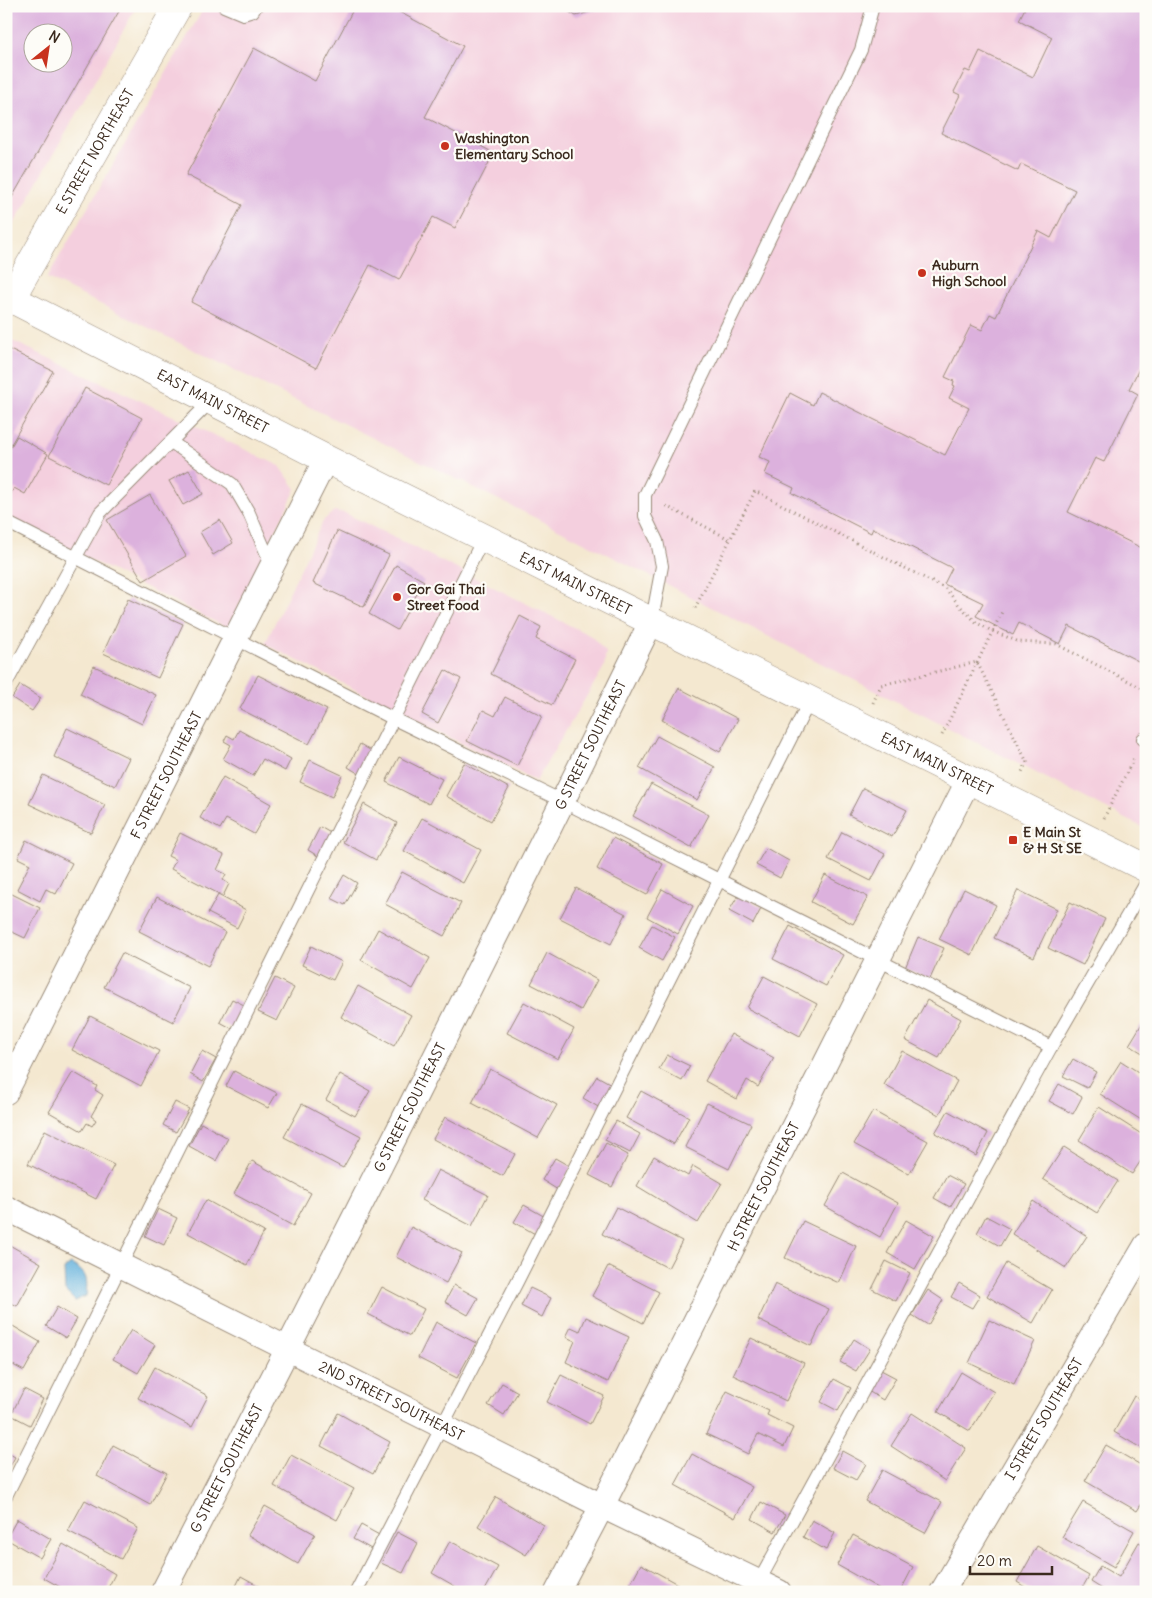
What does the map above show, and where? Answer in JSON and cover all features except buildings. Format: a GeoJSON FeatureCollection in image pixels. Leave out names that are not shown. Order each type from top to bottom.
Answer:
{"type":"FeatureCollection","features":[{"type":"Feature","properties":{"kind":"main road","name":"E STREET NORTHEAST"},"geometry":{"type":"LineString","coordinates":[[8,300],[178,6]]}},
{"type":"Feature","properties":{"kind":"main road","name":"EAST MAIN STREET"},"geometry":{"type":"LineString","coordinates":[[8,300],[212,400],[326,459],[1146,868]]}},
{"type":"Feature","properties":{"kind":"street","name":"F STREET SOUTHEAST"},"geometry":{"type":"LineString","coordinates":[[6,1092],[326,459]]}},
{"type":"Feature","properties":{"kind":"street","name":"G STREET SOUTHEAST"},"geometry":{"type":"LineString","coordinates":[[163,1592],[564,802],[652,620]]}},
{"type":"Feature","properties":{"kind":"street","name":"H STREET SOUTHEAST"},"geometry":{"type":"LineString","coordinates":[[557,1592],[968,779]]}},
{"type":"Feature","properties":{"kind":"street","name":"2ND STREET SOUTHEAST"},"geometry":{"type":"LineString","coordinates":[[6,1208],[764,1588]]}},
{"type":"Feature","properties":{"kind":"street","name":"I STREET SOUTHEAST"},"geometry":{"type":"LineString","coordinates":[[942,1592],[1146,1245]]}},
{"type":"Feature","properties":{"kind":"lane"},"geometry":{"type":"LineString","coordinates":[[224,6],[243,14],[253,11],[256,6]]}},
{"type":"Feature","properties":{"kind":"lane"},"geometry":{"type":"LineString","coordinates":[[652,620],[662,566],[657,541],[645,516],[645,495],[861,50],[873,6]]}},
{"type":"Feature","properties":{"kind":"lane"},"geometry":{"type":"LineString","coordinates":[[6,684],[100,513],[212,400]]}},
{"type":"Feature","properties":{"kind":"lane"},"geometry":{"type":"LineString","coordinates":[[171,442],[232,484],[249,513],[272,566]]}},
{"type":"Feature","properties":{"kind":"lane"},"geometry":{"type":"LineString","coordinates":[[6,522],[394,719],[564,802],[1051,1047]]}},
{"type":"Feature","properties":{"kind":"lane"},"geometry":{"type":"LineString","coordinates":[[6,1496],[484,537]]}},
{"type":"Feature","properties":{"kind":"lane"},"geometry":{"type":"LineString","coordinates":[[356,1592],[517,1282],[810,700]]}},
{"type":"Feature","properties":{"kind":"lane"},"geometry":{"type":"LineString","coordinates":[[764,1588],[1051,1047],[1146,883]]}},
{"type":"Feature","properties":{"kind":"path"},"geometry":{"type":"LineString","coordinates":[[695,608],[755,491],[946,589],[978,623],[992,631],[1019,642],[1056,644],[1146,690]]}},
{"type":"Feature","properties":{"kind":"path"},"geometry":{"type":"LineString","coordinates":[[645,495],[731,540]]}},
{"type":"Feature","properties":{"kind":"path"},"geometry":{"type":"LineString","coordinates":[[930,760],[1002,612]]}},
{"type":"Feature","properties":{"kind":"path"},"geometry":{"type":"LineString","coordinates":[[863,727],[881,685],[978,662]]}},
{"type":"Feature","properties":{"kind":"path"},"geometry":{"type":"LineString","coordinates":[[978,662],[1027,762],[1009,800]]}},
{"type":"Feature","properties":{"kind":"path"},"geometry":{"type":"LineString","coordinates":[[1092,841],[1144,740]]}},
{"type":"Feature","properties":{"kind":"shaded area"},"geometry":{"type":"Polygon","coordinates":[[[6,6],[137,6],[6,238],[6,6]]]}},
{"type":"Feature","properties":{"kind":"shaded area"},"geometry":{"type":"Polygon","coordinates":[[[205,6],[1146,6],[1146,829],[562,531],[47,278],[205,6]]]}},
{"type":"Feature","properties":{"kind":"shaded area"},"geometry":{"type":"Polygon","coordinates":[[[6,338],[280,466],[296,489],[228,628],[6,518],[6,338]]]}},
{"type":"Feature","properties":{"kind":"shaded area"},"geometry":{"type":"Polygon","coordinates":[[[334,511],[345,513],[591,636],[606,652],[604,667],[536,781],[265,644],[323,521],[334,511]]]}},
{"type":"Feature","properties":{"kind":"water"},"geometry":{"type":"Polygon","coordinates":[[[71,1264],[83,1273],[87,1285],[86,1296],[75,1301],[65,1291],[64,1269],[71,1264]]]}},
{"type":"Feature","properties":{"kind":"place","name":"Washington Elementary School"},"geometry":{"type":"Point","coordinates":[445,146]}},
{"type":"Feature","properties":{"kind":"place","name":"Auburn High School"},"geometry":{"type":"Point","coordinates":[922,273]}},
{"type":"Feature","properties":{"kind":"place","name":"Gor Gai Thai Street Food"},"geometry":{"type":"Point","coordinates":[397,597]}},
{"type":"Feature","properties":{"kind":"place","name":"E Main St & H St SE"},"geometry":{"type":"Point","coordinates":[1013,840]}}]}
